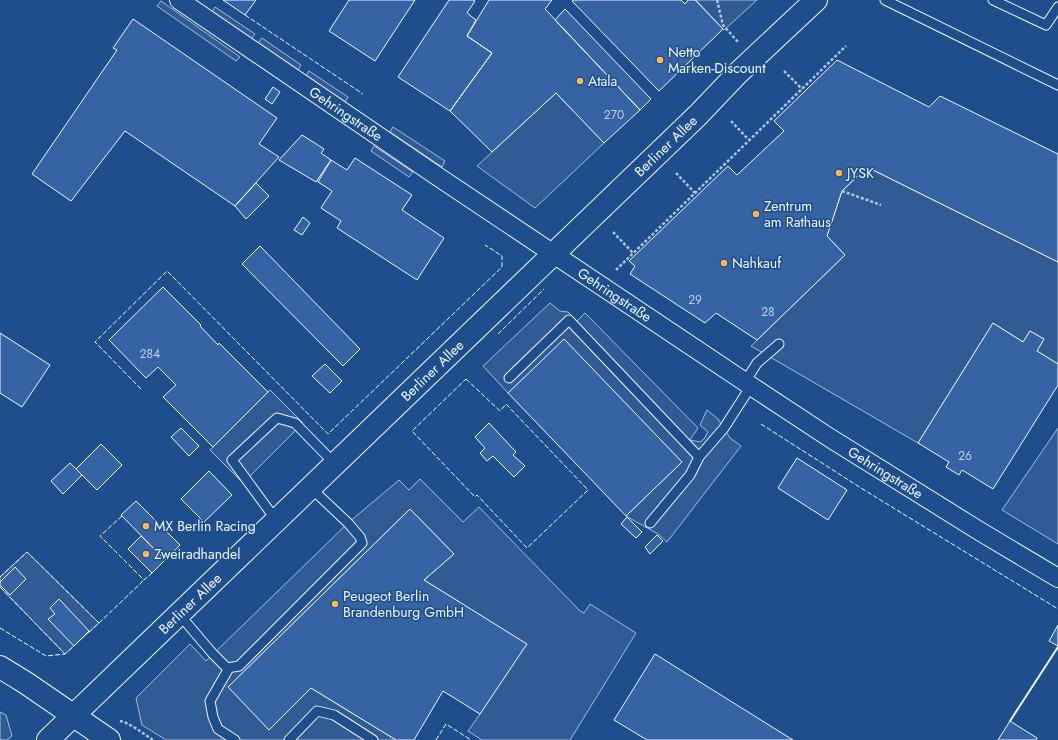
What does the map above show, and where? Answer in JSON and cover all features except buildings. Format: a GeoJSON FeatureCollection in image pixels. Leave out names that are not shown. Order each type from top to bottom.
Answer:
{"type":"FeatureCollection","features":[{"type":"Feature","properties":{"kind":"main road","name":"Berliner Allee"},"geometry":{"type":"LineString","coordinates":[[48,740],[698,115],[738,73],[813,1]]}},
{"type":"Feature","properties":{"kind":"main road"},"geometry":{"type":"LineString","coordinates":[[0,667],[34,688],[109,740]]}},
{"type":"Feature","properties":{"kind":"street","name":"Gehringstraße"},"geometry":{"type":"LineString","coordinates":[[179,0],[466,196],[830,438],[1058,578]]}},
{"type":"Feature","properties":{"kind":"lane"},"geometry":{"type":"LineString","coordinates":[[885,0],[1058,85]]}},
{"type":"Feature","properties":{"kind":"lane"},"geometry":{"type":"LineString","coordinates":[[993,0],[1046,25],[1058,7]]}},
{"type":"Feature","properties":{"kind":"lane"},"geometry":{"type":"LineString","coordinates":[[509,378],[569,320],[699,457]]}},
{"type":"Feature","properties":{"kind":"lane"},"geometry":{"type":"LineString","coordinates":[[650,523],[690,476],[699,457],[724,428],[757,364],[779,344]]}},
{"type":"Feature","properties":{"kind":"lane"},"geometry":{"type":"LineString","coordinates":[[276,521],[232,460],[277,418],[295,423],[335,464]]}},
{"type":"Feature","properties":{"kind":"lane"},"geometry":{"type":"LineString","coordinates":[[179,614],[227,668],[239,666],[362,542],[360,537],[348,523],[311,488]]}},
{"type":"Feature","properties":{"kind":"lane"},"geometry":{"type":"LineString","coordinates":[[229,668],[210,701],[213,716],[218,729],[235,740]]}},
{"type":"Feature","properties":{"kind":"lane"},"geometry":{"type":"LineString","coordinates":[[288,740],[317,711],[334,715],[373,740]]}},
{"type":"Feature","properties":{"kind":"path"},"geometry":{"type":"LineString","coordinates":[[717,0],[723,25],[738,42]]}},
{"type":"Feature","properties":{"kind":"path"},"geometry":{"type":"LineString","coordinates":[[616,270],[846,46]]}},
{"type":"Feature","properties":{"kind":"path"},"geometry":{"type":"LineString","coordinates":[[784,71],[802,89]]}},
{"type":"Feature","properties":{"kind":"path"},"geometry":{"type":"LineString","coordinates":[[730,121],[749,140]]}},
{"type":"Feature","properties":{"kind":"path"},"geometry":{"type":"LineString","coordinates":[[676,173],[695,193]]}},
{"type":"Feature","properties":{"kind":"path"},"geometry":{"type":"LineString","coordinates":[[842,191],[881,206]]}},
{"type":"Feature","properties":{"kind":"path"},"geometry":{"type":"LineString","coordinates":[[613,232],[633,253]]}},
{"type":"Feature","properties":{"kind":"path"},"geometry":{"type":"LineString","coordinates":[[131,726],[153,740]]}},
{"type":"Feature","properties":{"kind":"shaded area"},"geometry":{"type":"Polygon","coordinates":[[[696,0],[757,0],[724,30],[696,0]]]}},
{"type":"Feature","properties":{"kind":"shaded area"},"geometry":{"type":"Polygon","coordinates":[[[161,1],[240,57],[236,61],[157,6],[161,1]]]}},
{"type":"Feature","properties":{"kind":"shaded area"},"geometry":{"type":"Polygon","coordinates":[[[215,7],[255,34],[251,39],[212,12],[215,7]]]}},
{"type":"Feature","properties":{"kind":"shaded area"},"geometry":{"type":"Polygon","coordinates":[[[262,38],[301,65],[298,70],[258,43],[262,38]]]}},
{"type":"Feature","properties":{"kind":"shaded area"},"geometry":{"type":"Polygon","coordinates":[[[309,71],[348,97],[345,102],[306,76],[309,71]]]}},
{"type":"Feature","properties":{"kind":"shaded area"},"geometry":{"type":"Polygon","coordinates":[[[556,93],[604,143],[535,208],[477,166],[556,93]]]}},
{"type":"Feature","properties":{"kind":"shaded area"},"geometry":{"type":"Polygon","coordinates":[[[393,127],[445,161],[442,167],[390,132],[393,127]]]}},
{"type":"Feature","properties":{"kind":"shaded area"},"geometry":{"type":"Polygon","coordinates":[[[374,146],[413,172],[409,177],[371,151],[374,146]]]}},
{"type":"Feature","properties":{"kind":"shaded area"},"geometry":{"type":"Polygon","coordinates":[[[867,167],[1058,262],[1058,364],[1037,351],[1044,339],[1030,331],[1023,342],[993,323],[918,443],[751,346],[845,255],[827,236],[842,191],[867,167]]]}},
{"type":"Feature","properties":{"kind":"shaded area"},"geometry":{"type":"Polygon","coordinates":[[[550,303],[560,311],[568,312],[577,321],[585,313],[698,428],[690,440],[700,442],[704,439],[708,432],[700,425],[707,410],[718,419],[730,438],[741,446],[667,542],[658,534],[626,516],[682,462],[564,340],[508,393],[483,366],[550,303]]]}},
{"type":"Feature","properties":{"kind":"shaded area"},"geometry":{"type":"Polygon","coordinates":[[[270,390],[303,423],[243,483],[210,450],[270,390]]]}},
{"type":"Feature","properties":{"kind":"shaded area"},"geometry":{"type":"Polygon","coordinates":[[[1058,428],[1058,544],[1002,510],[1058,428]]]}},
{"type":"Feature","properties":{"kind":"shaded area"},"geometry":{"type":"Polygon","coordinates":[[[420,479],[463,522],[479,507],[580,611],[584,613],[590,604],[636,633],[570,740],[482,740],[468,731],[526,644],[424,580],[454,554],[410,509],[228,687],[311,688],[396,740],[166,740],[142,725],[136,698],[190,644],[206,661],[348,523],[399,480],[409,490],[420,479]]]}},
{"type":"Feature","properties":{"kind":"shaded area"},"geometry":{"type":"Polygon","coordinates":[[[27,552],[99,623],[65,654],[0,587],[0,577],[27,552]]]}},
{"type":"Feature","properties":{"kind":"shaded area"},"geometry":{"type":"Polygon","coordinates":[[[0,712],[6,715],[12,736],[7,740],[0,740],[0,712]]]}},
{"type":"Feature","properties":{"kind":"fence"},"geometry":{"type":"LineString","coordinates":[[245,15],[363,94]]}},
{"type":"Feature","properties":{"kind":"fence"},"geometry":{"type":"LineString","coordinates":[[141,389],[95,342],[167,271],[328,434],[502,267],[502,256],[485,245]]}},
{"type":"Feature","properties":{"kind":"fence"},"geometry":{"type":"LineString","coordinates":[[498,334],[544,289]]}},
{"type":"Feature","properties":{"kind":"fence"},"geometry":{"type":"LineString","coordinates":[[466,379],[500,411],[506,404],[588,490],[527,548],[477,495],[475,497],[412,431],[466,379]]}},
{"type":"Feature","properties":{"kind":"fence"},"geometry":{"type":"LineString","coordinates":[[761,424],[861,488],[1058,609]]}},
{"type":"Feature","properties":{"kind":"fence"},"geometry":{"type":"LineString","coordinates":[[122,516],[100,536],[144,580],[152,573]]}},
{"type":"Feature","properties":{"kind":"fence"},"geometry":{"type":"LineString","coordinates":[[0,577],[27,552],[99,623],[88,633]]}},
{"type":"Feature","properties":{"kind":"fence"},"geometry":{"type":"LineString","coordinates":[[99,623],[144,580]]}},
{"type":"Feature","properties":{"kind":"fence"},"geometry":{"type":"LineString","coordinates":[[0,587],[65,654],[75,645]]}},
{"type":"Feature","properties":{"kind":"fence"},"geometry":{"type":"LineString","coordinates":[[0,628],[46,656],[65,654]]}},
{"type":"Feature","properties":{"kind":"fence"},"geometry":{"type":"LineString","coordinates":[[436,740],[446,724],[471,740]]}},
{"type":"Feature","properties":{"kind":"wall"},"geometry":{"type":"LineString","coordinates":[[1010,721],[1058,647]]}},
{"type":"Feature","properties":{"kind":"place","name":"Netto Marken-Discount"},"geometry":{"type":"Point","coordinates":[660,60]}},
{"type":"Feature","properties":{"kind":"place","name":"Atala"},"geometry":{"type":"Point","coordinates":[580,81]}},
{"type":"Feature","properties":{"kind":"place","name":"JYSK"},"geometry":{"type":"Point","coordinates":[839,173]}},
{"type":"Feature","properties":{"kind":"place","name":"Zentrum am Rathaus"},"geometry":{"type":"Point","coordinates":[756,214]}},
{"type":"Feature","properties":{"kind":"place","name":"Nahkauf"},"geometry":{"type":"Point","coordinates":[724,263]}},
{"type":"Feature","properties":{"kind":"place","name":"MX Berlin Racing"},"geometry":{"type":"Point","coordinates":[146,526]}},
{"type":"Feature","properties":{"kind":"place","name":"Zweiradhandel"},"geometry":{"type":"Point","coordinates":[146,554]}},
{"type":"Feature","properties":{"kind":"place","name":"Peugeot Berlin Brandenburg GmbH"},"geometry":{"type":"Point","coordinates":[335,604]}}]}
